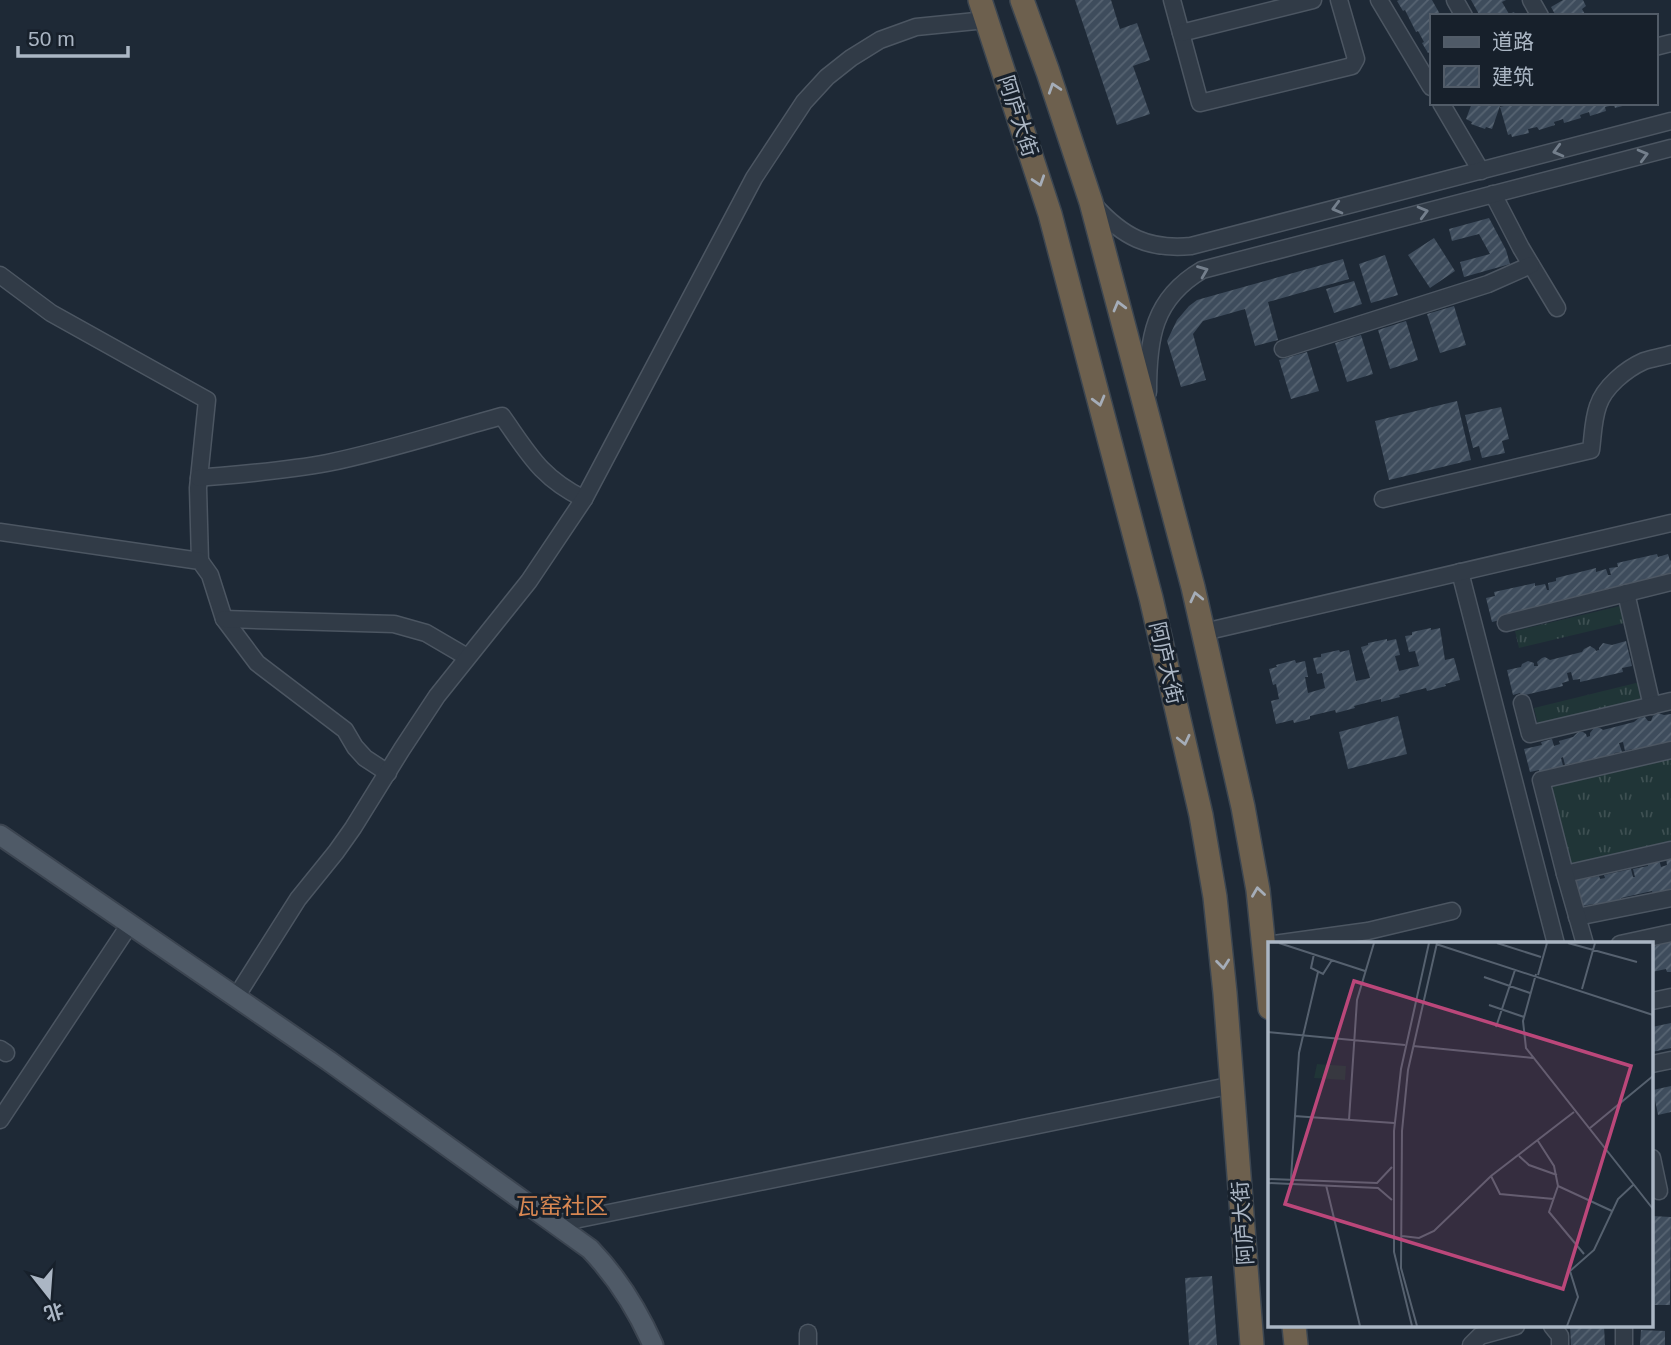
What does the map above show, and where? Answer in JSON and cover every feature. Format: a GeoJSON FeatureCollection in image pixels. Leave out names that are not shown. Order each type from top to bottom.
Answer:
{"type":"FeatureCollection","features":[{"type":"Feature","properties":{"kind":"highway"},"geometry":{"type":"LineString","coordinates":[[1022,0],[1091,202],[1194,587],[1243,807],[1268,942]]}},
{"type":"Feature","properties":{"kind":"highway","name":"阿庐大街"},"geometry":{"type":"LineString","coordinates":[[983,10],[1050,214],[1151,598],[1201,815],[1215,897],[1226,993],[1252,1345]]}},
{"type":"Feature","properties":{"kind":"main road"},"geometry":{"type":"LineString","coordinates":[[0,835],[583,1256],[612,1290],[642,1345]]}},
{"type":"Feature","properties":{"kind":"main road"},"geometry":{"type":"LineString","coordinates":[[0,847],[236,997],[590,1249],[606,1265],[634,1304],[653,1345]]}},
{"type":"Feature","properties":{"kind":"street"},"geometry":{"type":"LineString","coordinates":[[1172,0],[1200,103],[1352,66],[1356,59],[1339,0]]}},
{"type":"Feature","properties":{"kind":"street"},"geometry":{"type":"LineString","coordinates":[[1181,33],[1313,0]]}},
{"type":"Feature","properties":{"kind":"street"},"geometry":{"type":"LineString","coordinates":[[1379,0],[1430,85]]}},
{"type":"Feature","properties":{"kind":"street"},"geometry":{"type":"LineString","coordinates":[[236,997],[298,899],[336,852],[369,804],[437,696],[529,581],[584,499],[754,178],[804,102],[827,77],[880,40],[916,27],[983,10]]}},
{"type":"Feature","properties":{"kind":"street"},"geometry":{"type":"LineString","coordinates":[[1442,105],[1481,171]]}},
{"type":"Feature","properties":{"kind":"street"},"geometry":{"type":"LineString","coordinates":[[1091,202],[1110,222],[1131,236],[1155,245],[1191,246],[1671,121]]}},
{"type":"Feature","properties":{"kind":"street"},"geometry":{"type":"LineString","coordinates":[[1148,415],[1149,346],[1156,320],[1167,300],[1183,283],[1202,270],[1671,148]]}},
{"type":"Feature","properties":{"kind":"street"},"geometry":{"type":"LineString","coordinates":[[1493,194],[1557,308]]}},
{"type":"Feature","properties":{"kind":"street"},"geometry":{"type":"LineString","coordinates":[[1283,349],[1488,284],[1531,265]]}},
{"type":"Feature","properties":{"kind":"street"},"geometry":{"type":"LineString","coordinates":[[0,275],[51,313],[207,400],[199,478],[200,561],[210,575],[224,620],[257,663],[345,730],[365,758],[388,773]]}},
{"type":"Feature","properties":{"kind":"street"},"geometry":{"type":"LineString","coordinates":[[1383,499],[1591,450],[1598,407],[1615,381],[1644,362],[1671,354]]}},
{"type":"Feature","properties":{"kind":"street"},"geometry":{"type":"LineString","coordinates":[[199,478],[264,473],[327,463],[502,416],[535,464],[558,485],[584,499]]}},
{"type":"Feature","properties":{"kind":"street"},"geometry":{"type":"LineString","coordinates":[[1203,632],[1671,523]]}},
{"type":"Feature","properties":{"kind":"street"},"geometry":{"type":"LineString","coordinates":[[0,532],[200,561]]}},
{"type":"Feature","properties":{"kind":"street"},"geometry":{"type":"LineString","coordinates":[[1460,572],[1555,942]]}},
{"type":"Feature","properties":{"kind":"street"},"geometry":{"type":"LineString","coordinates":[[1506,623],[1671,582]]}},
{"type":"Feature","properties":{"kind":"street"},"geometry":{"type":"LineString","coordinates":[[1626,593],[1652,706]]}},
{"type":"Feature","properties":{"kind":"street"},"geometry":{"type":"LineString","coordinates":[[224,620],[394,624],[426,633],[467,657]]}},
{"type":"Feature","properties":{"kind":"street"},"geometry":{"type":"LineString","coordinates":[[1522,703],[1530,734],[1671,701]]}},
{"type":"Feature","properties":{"kind":"street"},"geometry":{"type":"LineString","coordinates":[[1585,942],[1541,780],[1671,750]]}},
{"type":"Feature","properties":{"kind":"street"},"geometry":{"type":"LineString","coordinates":[[1565,874],[1671,850]]}},
{"type":"Feature","properties":{"kind":"street"},"geometry":{"type":"LineString","coordinates":[[1577,918],[1671,898]]}},
{"type":"Feature","properties":{"kind":"street"},"geometry":{"type":"LineString","coordinates":[[1289,942],[1368,930],[1452,911]]}},
{"type":"Feature","properties":{"kind":"street"},"geometry":{"type":"LineString","coordinates":[[0,1120],[127,928]]}},
{"type":"Feature","properties":{"kind":"street"},"geometry":{"type":"LineString","coordinates":[[1629,942],[1671,933]]}},
{"type":"Feature","properties":{"kind":"street"},"geometry":{"type":"LineString","coordinates":[[555,1224],[1233,1085]]}},
{"type":"Feature","properties":{"kind":"street"},"geometry":{"type":"LineString","coordinates":[[1654,1165],[1661,1191]]}},
{"type":"Feature","properties":{"kind":"street"},"geometry":{"type":"LineString","coordinates":[[1471,1345],[1480,1336],[1509,1328]]}},
{"type":"Feature","properties":{"kind":"street"},"geometry":{"type":"LineString","coordinates":[[1554,1328],[1560,1336],[1560,1345]]}},
{"type":"Feature","properties":{"kind":"green space"},"geometry":{"type":"Polygon","coordinates":[[[1620,606],[1624,623],[1519,648],[1515,631],[1620,606]]]}},
{"type":"Feature","properties":{"kind":"green space"},"geometry":{"type":"Polygon","coordinates":[[[1640,682],[1644,700],[1538,725],[1534,708],[1640,682]]]}},
{"type":"Feature","properties":{"kind":"green space"},"geometry":{"type":"Polygon","coordinates":[[[1671,758],[1671,842],[1573,864],[1570,862],[1551,786],[1671,758]]]}},
{"type":"Feature","properties":{"kind":"building"},"geometry":{"type":"Polygon","coordinates":[[[1075,0],[1111,0],[1120,29],[1137,23],[1150,60],[1133,66],[1150,114],[1117,125],[1075,0]]]}},
{"type":"Feature","properties":{"kind":"building"},"geometry":{"type":"Polygon","coordinates":[[[1432,0],[1440,14],[1430,14],[1428,53],[1418,31],[1416,32],[1405,10],[1403,11],[1397,1],[1432,0]]]}},
{"type":"Feature","properties":{"kind":"building"},"geometry":{"type":"Polygon","coordinates":[[[1471,0],[1506,0],[1502,2],[1509,14],[1479,14],[1471,0]]]}},
{"type":"Feature","properties":{"kind":"building"},"geometry":{"type":"Polygon","coordinates":[[[1563,0],[1583,0],[1586,6],[1582,9],[1585,14],[1555,14],[1551,7],[1563,0]]]}},
{"type":"Feature","properties":{"kind":"building"},"geometry":{"type":"Polygon","coordinates":[[[1471,105],[1500,105],[1492,129],[1471,124],[1472,122],[1466,119],[1471,105]]]}},
{"type":"Feature","properties":{"kind":"building"},"geometry":{"type":"Polygon","coordinates":[[[1614,105],[1605,107],[1606,111],[1590,116],[1589,112],[1580,115],[1581,118],[1564,123],[1563,119],[1554,122],[1555,125],[1539,130],[1537,127],[1528,129],[1529,133],[1512,137],[1511,134],[1508,135],[1500,107],[1614,105]]]}},
{"type":"Feature","properties":{"kind":"building"},"geometry":{"type":"Polygon","coordinates":[[[1489,218],[1506,250],[1510,264],[1464,277],[1460,262],[1490,254],[1479,234],[1452,241],[1449,229],[1489,218]]]}},
{"type":"Feature","properties":{"kind":"building"},"geometry":{"type":"Polygon","coordinates":[[[1434,238],[1455,271],[1430,288],[1408,255],[1434,238]]]}},
{"type":"Feature","properties":{"kind":"building"},"geometry":{"type":"Polygon","coordinates":[[[1385,255],[1398,295],[1371,303],[1359,264],[1385,255]]]}},
{"type":"Feature","properties":{"kind":"building"},"geometry":{"type":"Polygon","coordinates":[[[1343,259],[1349,279],[1268,302],[1278,340],[1255,346],[1245,309],[1203,321],[1193,334],[1206,380],[1181,387],[1167,341],[1177,320],[1189,306],[1197,300],[1343,259]]]}},
{"type":"Feature","properties":{"kind":"building"},"geometry":{"type":"Polygon","coordinates":[[[1354,281],[1362,304],[1334,313],[1326,289],[1354,281]]]}},
{"type":"Feature","properties":{"kind":"building"},"geometry":{"type":"Polygon","coordinates":[[[1454,306],[1466,345],[1440,353],[1427,314],[1454,306]]]}},
{"type":"Feature","properties":{"kind":"building"},"geometry":{"type":"Polygon","coordinates":[[[1406,321],[1418,360],[1390,369],[1378,330],[1406,321]]]}},
{"type":"Feature","properties":{"kind":"building"},"geometry":{"type":"Polygon","coordinates":[[[1361,335],[1373,374],[1347,382],[1335,343],[1361,335]]]}},
{"type":"Feature","properties":{"kind":"building"},"geometry":{"type":"Polygon","coordinates":[[[1307,352],[1319,391],[1291,399],[1279,360],[1307,352]]]}},
{"type":"Feature","properties":{"kind":"building"},"geometry":{"type":"Polygon","coordinates":[[[1457,401],[1471,460],[1389,480],[1375,421],[1457,401]]]}},
{"type":"Feature","properties":{"kind":"building"},"geometry":{"type":"Polygon","coordinates":[[[1501,407],[1509,439],[1502,441],[1505,453],[1482,458],[1479,446],[1473,448],[1465,415],[1501,407]]]}},
{"type":"Feature","properties":{"kind":"building"},"geometry":{"type":"Polygon","coordinates":[[[1657,554],[1658,557],[1668,554],[1671,560],[1671,579],[1492,622],[1486,598],[1495,596],[1494,592],[1535,583],[1535,586],[1545,584],[1549,590],[1548,583],[1556,581],[1556,578],[1596,568],[1596,572],[1606,569],[1608,575],[1611,575],[1609,568],[1618,567],[1617,563],[1657,554]]]}},
{"type":"Feature","properties":{"kind":"building"},"geometry":{"type":"Polygon","coordinates":[[[1440,628],[1445,660],[1454,658],[1460,680],[1445,684],[1446,686],[1427,691],[1426,688],[1381,702],[1381,699],[1336,713],[1335,710],[1294,723],[1293,720],[1276,724],[1271,701],[1279,699],[1269,669],[1295,660],[1296,663],[1305,661],[1308,693],[1325,688],[1322,673],[1317,674],[1313,658],[1339,650],[1349,650],[1356,681],[1370,678],[1361,647],[1387,639],[1396,639],[1400,655],[1395,656],[1399,671],[1419,666],[1415,651],[1409,652],[1405,636],[1440,628]]]}},
{"type":"Feature","properties":{"kind":"building"},"geometry":{"type":"Polygon","coordinates":[[[1626,641],[1632,666],[1622,668],[1623,672],[1580,682],[1580,679],[1573,680],[1571,672],[1567,673],[1569,681],[1562,683],[1563,686],[1521,696],[1520,693],[1513,695],[1507,670],[1521,667],[1528,661],[1538,666],[1537,662],[1545,657],[1550,660],[1582,652],[1590,646],[1596,651],[1603,643],[1612,645],[1626,641]]]}},
{"type":"Feature","properties":{"kind":"building"},"geometry":{"type":"Polygon","coordinates":[[[1658,713],[1671,714],[1671,743],[1633,752],[1632,749],[1625,751],[1623,742],[1619,743],[1622,752],[1614,753],[1615,757],[1573,767],[1573,763],[1565,765],[1563,757],[1564,769],[1540,774],[1539,770],[1530,772],[1524,749],[1542,745],[1541,742],[1552,739],[1554,746],[1578,732],[1583,732],[1587,737],[1594,728],[1603,730],[1634,722],[1639,718],[1645,717],[1651,721],[1658,713]]]}},
{"type":"Feature","properties":{"kind":"building"},"geometry":{"type":"Polygon","coordinates":[[[1398,716],[1407,754],[1348,769],[1339,732],[1398,716]]]}},
{"type":"Feature","properties":{"kind":"building"},"geometry":{"type":"Polygon","coordinates":[[[1671,857],[1671,890],[1653,894],[1652,891],[1621,898],[1622,900],[1576,907],[1573,881],[1599,876],[1600,879],[1605,878],[1604,875],[1631,869],[1635,877],[1633,869],[1648,866],[1647,862],[1659,859],[1661,867],[1667,865],[1666,858],[1671,857]]]}},
{"type":"Feature","properties":{"kind":"building"},"geometry":{"type":"Polygon","coordinates":[[[1671,938],[1671,972],[1666,969],[1654,972],[1654,946],[1662,944],[1661,940],[1671,938]]]}},
{"type":"Feature","properties":{"kind":"building"},"geometry":{"type":"Polygon","coordinates":[[[1671,1023],[1671,1048],[1654,1052],[1654,1027],[1671,1023]]]}},
{"type":"Feature","properties":{"kind":"building"},"geometry":{"type":"Polygon","coordinates":[[[1671,1086],[1671,1112],[1658,1115],[1654,1090],[1671,1086]]]}},
{"type":"Feature","properties":{"kind":"building"},"geometry":{"type":"Polygon","coordinates":[[[1654,1216],[1671,1217],[1670,1305],[1654,1305],[1654,1216]]]}},
{"type":"Feature","properties":{"kind":"building"},"geometry":{"type":"Polygon","coordinates":[[[1212,1276],[1217,1345],[1189,1345],[1185,1278],[1212,1276]]]}},
{"type":"Feature","properties":{"kind":"building"},"geometry":{"type":"Polygon","coordinates":[[[1570,1328],[1604,1328],[1605,1345],[1571,1345],[1570,1328]]]}},
{"type":"Feature","properties":{"kind":"building"},"geometry":{"type":"Polygon","coordinates":[[[1641,1330],[1665,1331],[1665,1345],[1640,1345],[1641,1330]]]}},
{"type":"Feature","properties":{"kind":"district","name":"瓦窑社区"},"geometry":{"type":"Point","coordinates":[562,1206]}}]}
